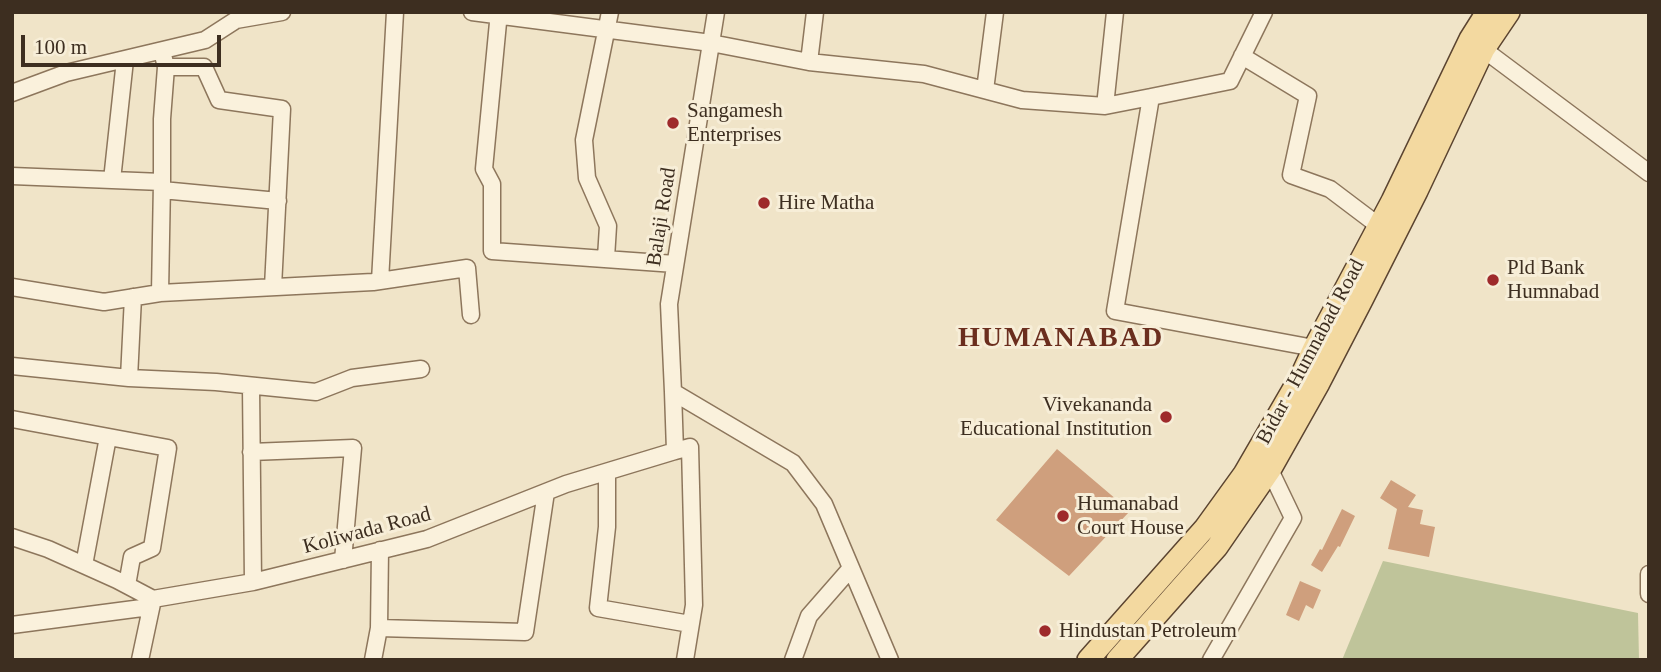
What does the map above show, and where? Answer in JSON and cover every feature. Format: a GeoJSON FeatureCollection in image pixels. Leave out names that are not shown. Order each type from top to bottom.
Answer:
{"type":"FeatureCollection","features":[{"type":"Feature","properties":{"kind":"main road","name":"Bidar - Humnabad Road"},"geometry":{"type":"LineString","coordinates":[[1117,660],[1217,547],[1270,470],[1319,383],[1417,191],[1477,44],[1487,12]]}},
{"type":"Feature","properties":{"kind":"main road","name":"Bidar - Humnabad Road"},"geometry":{"type":"LineString","coordinates":[[1087,660],[1213,517],[1244,474],[1302,374],[1477,44],[1509,12]]}},
{"type":"Feature","properties":{"kind":"street"},"geometry":{"type":"LineString","coordinates":[[12,93],[66,73],[205,40],[237,16],[282,12]]}},
{"type":"Feature","properties":{"kind":"street"},"geometry":{"type":"LineString","coordinates":[[380,281],[394,12]]}},
{"type":"Feature","properties":{"kind":"street"},"geometry":{"type":"LineString","coordinates":[[472,12],[711,43],[809,62],[924,74],[1023,100],[1105,106],[1230,81],[1264,12]]}},
{"type":"Feature","properties":{"kind":"street"},"geometry":{"type":"LineString","coordinates":[[606,258],[607,226],[587,178],[584,140],[610,12]]}},
{"type":"Feature","properties":{"kind":"street","name":"Balaji Road"},"geometry":{"type":"LineString","coordinates":[[673,392],[669,304],[716,12]]}},
{"type":"Feature","properties":{"kind":"street"},"geometry":{"type":"LineString","coordinates":[[809,62],[815,12]]}},
{"type":"Feature","properties":{"kind":"street"},"geometry":{"type":"LineString","coordinates":[[985,90],[995,12]]}},
{"type":"Feature","properties":{"kind":"street"},"geometry":{"type":"LineString","coordinates":[[1105,106],[1115,12]]}},
{"type":"Feature","properties":{"kind":"street"},"geometry":{"type":"LineString","coordinates":[[499,14],[484,169],[492,184],[492,251],[676,264]]}},
{"type":"Feature","properties":{"kind":"street"},"geometry":{"type":"LineString","coordinates":[[1477,44],[1649,173]]}},
{"type":"Feature","properties":{"kind":"street"},"geometry":{"type":"LineString","coordinates":[[160,293],[162,119],[166,67],[162,51]]}},
{"type":"Feature","properties":{"kind":"street"},"geometry":{"type":"LineString","coordinates":[[1242,56],[1308,96],[1291,175],[1330,189],[1379,226]]}},
{"type":"Feature","properties":{"kind":"street"},"geometry":{"type":"LineString","coordinates":[[112,180],[125,60]]}},
{"type":"Feature","properties":{"kind":"street"},"geometry":{"type":"LineString","coordinates":[[166,67],[204,67],[219,100],[282,109],[274,287]]}},
{"type":"Feature","properties":{"kind":"street"},"geometry":{"type":"LineString","coordinates":[[1151,97],[1115,311],[1314,348]]}},
{"type":"Feature","properties":{"kind":"street"},"geometry":{"type":"LineString","coordinates":[[12,176],[112,180],[278,201]]}},
{"type":"Feature","properties":{"kind":"street"},"geometry":{"type":"LineString","coordinates":[[12,287],[104,302],[160,293],[380,281],[467,268],[471,315]]}},
{"type":"Feature","properties":{"kind":"street"},"geometry":{"type":"LineString","coordinates":[[130,378],[133,297]]}},
{"type":"Feature","properties":{"kind":"street"},"geometry":{"type":"LineString","coordinates":[[12,366],[316,392],[352,378],[421,369]]}},
{"type":"Feature","properties":{"kind":"street"},"geometry":{"type":"LineString","coordinates":[[251,386],[253,582]]}},
{"type":"Feature","properties":{"kind":"street"},"geometry":{"type":"LineString","coordinates":[[673,392],[675,451],[691,447],[694,605],[685,660]]}},
{"type":"Feature","properties":{"kind":"street"},"geometry":{"type":"LineString","coordinates":[[673,392],[793,463],[824,504],[890,660]]}},
{"type":"Feature","properties":{"kind":"street"},"geometry":{"type":"LineString","coordinates":[[12,419],[168,448],[152,548],[132,557],[127,585]]}},
{"type":"Feature","properties":{"kind":"street"},"geometry":{"type":"LineString","coordinates":[[83,565],[108,437]]}},
{"type":"Feature","properties":{"kind":"street"},"geometry":{"type":"LineString","coordinates":[[251,452],[353,448],[343,559]]}},
{"type":"Feature","properties":{"kind":"street","name":"Koliwada Road"},"geometry":{"type":"LineString","coordinates":[[12,625],[142,608],[153,599],[253,582],[427,538],[546,492],[675,451]]}},
{"type":"Feature","properties":{"kind":"street"},"geometry":{"type":"LineString","coordinates":[[1212,660],[1293,518],[1270,470]]}},
{"type":"Feature","properties":{"kind":"street"},"geometry":{"type":"LineString","coordinates":[[607,472],[607,527],[598,608],[690,624]]}},
{"type":"Feature","properties":{"kind":"street"},"geometry":{"type":"LineString","coordinates":[[379,628],[525,632],[546,492]]}},
{"type":"Feature","properties":{"kind":"street"},"geometry":{"type":"LineString","coordinates":[[12,537],[48,549],[153,599],[140,660]]}},
{"type":"Feature","properties":{"kind":"street"},"geometry":{"type":"LineString","coordinates":[[373,660],[379,628],[380,550]]}},
{"type":"Feature","properties":{"kind":"street"},"geometry":{"type":"LineString","coordinates":[[793,660],[808,616],[851,568]]}},
{"type":"Feature","properties":{"kind":"street"},"geometry":{"type":"LineString","coordinates":[[1649,574],[1649,594]]}},
{"type":"Feature","properties":{"kind":"green space"},"geometry":{"type":"Polygon","coordinates":[[[1383,561],[1638,613],[1639,660],[1342,660],[1383,561]]]}},
{"type":"Feature","properties":{"kind":"building","name":"Humanabad Court House"},"geometry":{"type":"Polygon","coordinates":[[[1057,449],[1130,511],[1069,576],[996,520],[1057,449]]]}},
{"type":"Feature","properties":{"kind":"building"},"geometry":{"type":"Polygon","coordinates":[[[1391,480],[1416,495],[1408,507],[1423,510],[1420,524],[1435,527],[1429,557],[1388,549],[1397,509],[1380,498],[1391,480]]]}},
{"type":"Feature","properties":{"kind":"building"},"geometry":{"type":"Polygon","coordinates":[[[1342,509],[1355,516],[1340,547],[1338,546],[1322,572],[1311,565],[1320,549],[1322,550],[1342,509]]]}},
{"type":"Feature","properties":{"kind":"building"},"geometry":{"type":"Polygon","coordinates":[[[1300,581],[1321,590],[1313,609],[1306,605],[1299,621],[1286,615],[1300,581]]]}},
{"type":"Feature","properties":{"kind":"place","name":"Sangamesh Enterprises"},"geometry":{"type":"Point","coordinates":[673,123]}},
{"type":"Feature","properties":{"kind":"place","name":"Hire Matha"},"geometry":{"type":"Point","coordinates":[764,203]}},
{"type":"Feature","properties":{"kind":"place","name":"Pld Bank Humnabad"},"geometry":{"type":"Point","coordinates":[1493,280]}},
{"type":"Feature","properties":{"kind":"place","name":"Vivekananda Educational Institution"},"geometry":{"type":"Point","coordinates":[1166,417]}},
{"type":"Feature","properties":{"kind":"place","name":"Humanabad Court House"},"geometry":{"type":"Point","coordinates":[1063,516]}},
{"type":"Feature","properties":{"kind":"place","name":"Hindustan Petroleum"},"geometry":{"type":"Point","coordinates":[1045,631]}},
{"type":"Feature","properties":{"kind":"district","name":"HUMANABAD"},"geometry":{"type":"Point","coordinates":[1061,339]}}]}
